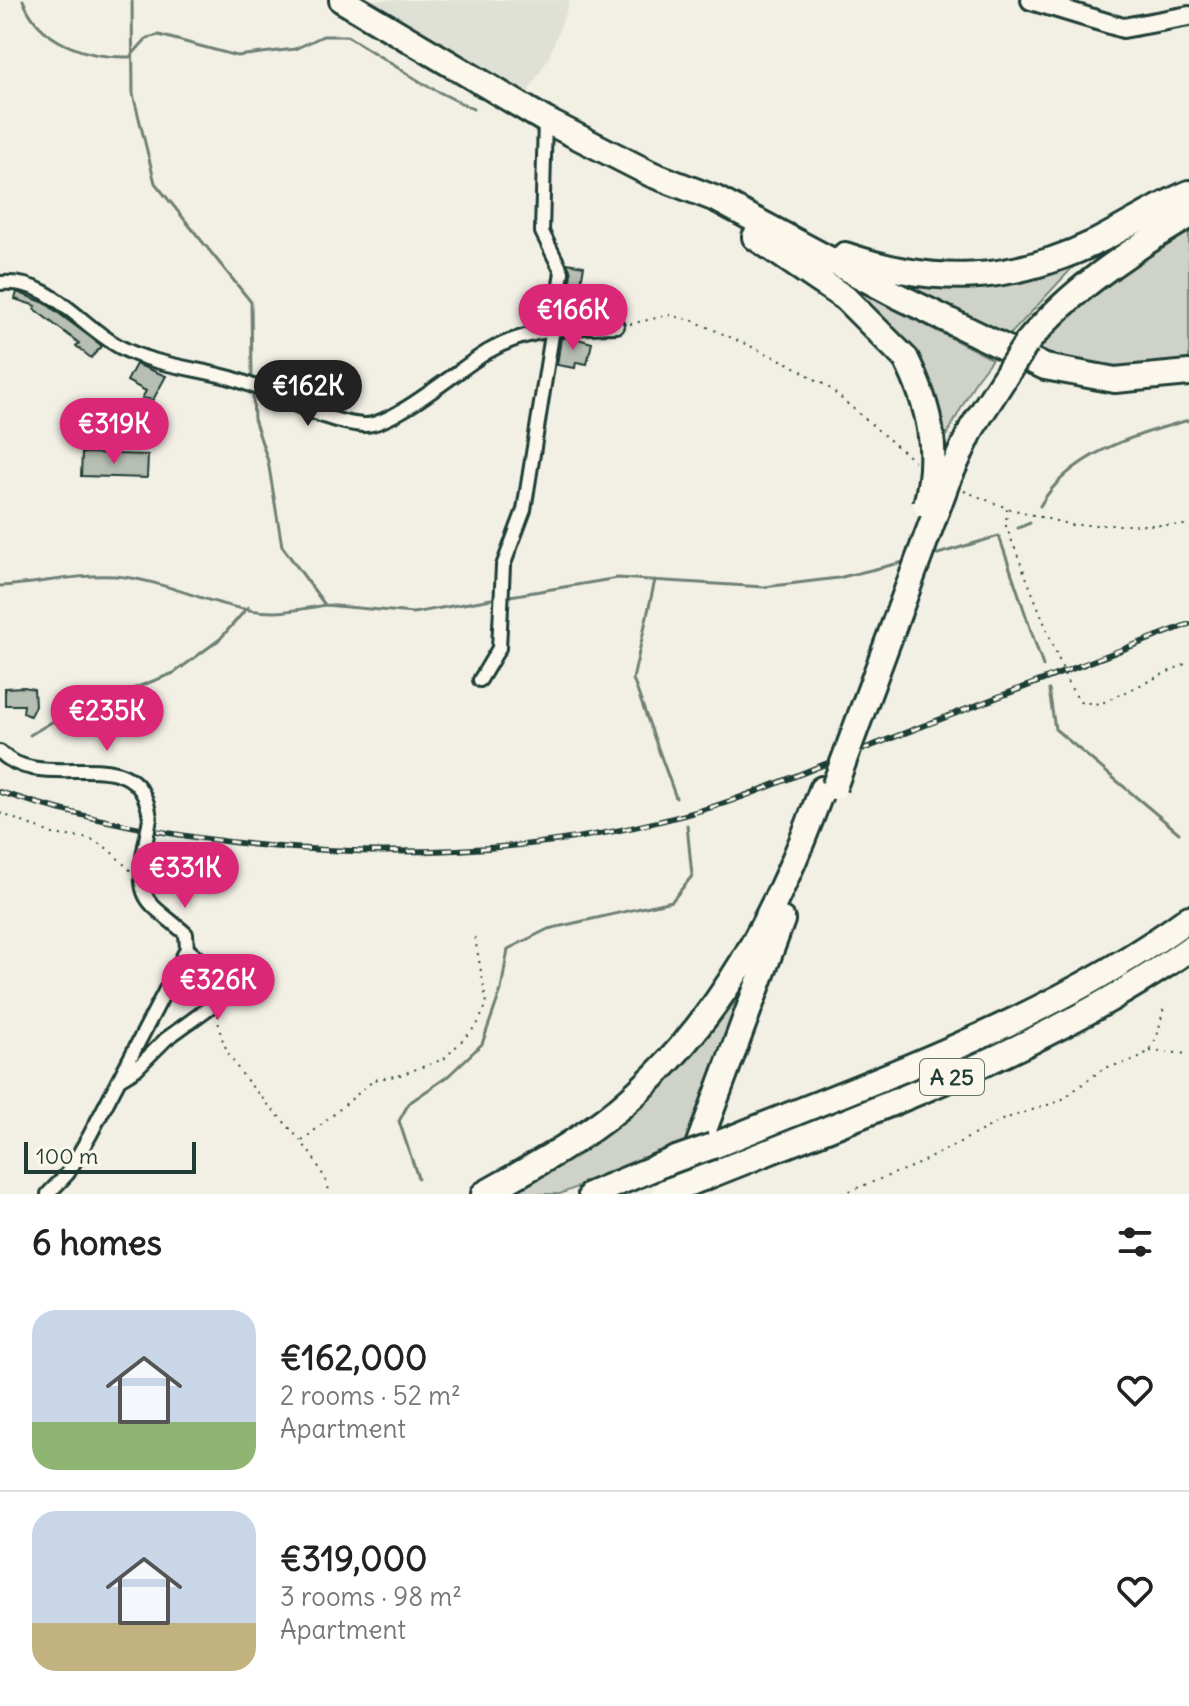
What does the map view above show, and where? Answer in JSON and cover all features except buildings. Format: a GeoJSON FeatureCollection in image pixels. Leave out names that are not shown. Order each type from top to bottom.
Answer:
{"type":"FeatureCollection","features":[{"type":"Feature","properties":{"kind":"highway"},"geometry":{"type":"LineString","coordinates":[[342,0],[545,120],[651,174],[716,199],[894,294],[1045,367],[1115,380],[1189,373]]}},
{"type":"Feature","properties":{"kind":"highway"},"geometry":{"type":"LineString","coordinates":[[651,174],[681,196],[755,237],[1029,371],[1077,386],[1130,391],[1189,383]]}},
{"type":"Feature","properties":{"kind":"highway"},"geometry":{"type":"LineString","coordinates":[[790,236],[865,262],[915,274],[953,278],[1002,274],[1050,260],[1097,241],[1189,193]]}},
{"type":"Feature","properties":{"kind":"highway"},"geometry":{"type":"LineString","coordinates":[[669,1193],[947,482],[972,428],[1026,344],[1048,317],[1082,288],[1189,216]]}},
{"type":"Feature","properties":{"kind":"highway"},"geometry":{"type":"LineString","coordinates":[[484,1194],[551,1156],[618,1109],[702,1024],[748,957],[791,874],[828,788],[931,484],[933,436],[919,385],[906,359],[845,298],[755,237]]}},
{"type":"Feature","properties":{"kind":"highway","name":"A 25"},"geometry":{"type":"LineString","coordinates":[[591,1194],[986,1034],[1087,983],[1189,918]]}},
{"type":"Feature","properties":{"kind":"highway","name":"A 25"},"geometry":{"type":"LineString","coordinates":[[669,1193],[998,1058],[1076,1018],[1189,949]]}},
{"type":"Feature","properties":{"kind":"main road"},"geometry":{"type":"LineString","coordinates":[[1031,0],[1123,28],[1189,16]]}},
{"type":"Feature","properties":{"kind":"street"},"geometry":{"type":"LineString","coordinates":[[480,680],[499,648],[503,566],[524,510],[562,272],[542,232],[545,120]]}},
{"type":"Feature","properties":{"kind":"street"},"geometry":{"type":"LineString","coordinates":[[0,283],[38,286],[120,347],[232,378],[326,416],[365,425],[403,409],[488,351],[555,328],[617,326]]}},
{"type":"Feature","properties":{"kind":"street"},"geometry":{"type":"LineString","coordinates":[[0,752],[22,765],[58,771],[120,772],[136,781],[148,797],[150,818],[139,878],[142,895],[186,934],[187,949],[121,1078],[68,1173],[48,1194]]}},
{"type":"Feature","properties":{"kind":"street"},"geometry":{"type":"LineString","coordinates":[[121,1078],[136,1069],[166,1039],[217,1002],[222,978],[187,949]]}},
{"type":"Feature","properties":{"kind":"path"},"geometry":{"type":"LineString","coordinates":[[617,326],[669,315],[790,364],[828,387],[917,464]]}},
{"type":"Feature","properties":{"kind":"path"},"geometry":{"type":"LineString","coordinates":[[952,486],[1007,508],[1071,525],[1189,525]]}},
{"type":"Feature","properties":{"kind":"path"},"geometry":{"type":"LineString","coordinates":[[1007,508],[1006,526],[1068,683],[1080,702],[1100,704],[1189,662]]}},
{"type":"Feature","properties":{"kind":"path"},"geometry":{"type":"LineString","coordinates":[[0,813],[53,834],[91,839],[108,849],[139,878]]}},
{"type":"Feature","properties":{"kind":"path"},"geometry":{"type":"LineString","coordinates":[[302,1141],[374,1080],[400,1075],[444,1059],[477,1025],[487,1004],[474,933]]}},
{"type":"Feature","properties":{"kind":"path"},"geometry":{"type":"LineString","coordinates":[[217,1002],[218,1035],[231,1059],[302,1141],[330,1194]]}},
{"type":"Feature","properties":{"kind":"path"},"geometry":{"type":"LineString","coordinates":[[842,1194],[916,1165],[1004,1119],[1060,1101],[1104,1068],[1136,1060],[1149,1051],[1157,1037],[1164,1007]]}},
{"type":"Feature","properties":{"kind":"path"},"geometry":{"type":"LineString","coordinates":[[1149,1051],[1189,1054]]}},
{"type":"Feature","properties":{"kind":"shaded area"},"geometry":{"type":"Polygon","coordinates":[[[371,0],[570,0],[549,57],[527,94],[371,0]]]}},
{"type":"Feature","properties":{"kind":"shaded area"},"geometry":{"type":"Polygon","coordinates":[[[1189,222],[1189,365],[1108,369],[1072,363],[1029,350],[1055,319],[1189,222]]]}},
{"type":"Feature","properties":{"kind":"shaded area"},"geometry":{"type":"Polygon","coordinates":[[[1097,247],[1074,266],[1006,339],[856,264],[910,279],[1097,247]]]}},
{"type":"Feature","properties":{"kind":"shaded area"},"geometry":{"type":"Polygon","coordinates":[[[820,271],[992,359],[976,380],[939,450],[930,388],[919,365],[888,328],[820,271]]]}},
{"type":"Feature","properties":{"kind":"shaded area"},"geometry":{"type":"Polygon","coordinates":[[[756,973],[690,1135],[682,1145],[560,1194],[510,1194],[582,1149],[646,1099],[703,1041],[756,973]]]}},
{"type":"Feature","properties":{"kind":"waterway"},"geometry":{"type":"LineString","coordinates":[[23,0],[30,15],[53,37],[81,51],[114,57],[130,57],[147,38],[159,35],[237,56],[295,49],[323,36],[347,36],[427,86],[473,109]]}},
{"type":"Feature","properties":{"kind":"waterway"},"geometry":{"type":"LineString","coordinates":[[132,0],[133,94],[155,183],[251,302],[252,376]]}},
{"type":"Feature","properties":{"kind":"waterway"},"geometry":{"type":"LineString","coordinates":[[253,396],[254,419],[268,461],[282,546],[325,605],[413,613],[497,598]]}},
{"type":"Feature","properties":{"kind":"waterway"},"geometry":{"type":"LineString","coordinates":[[1040,506],[1052,488],[1085,460],[1125,440],[1189,420]]}},
{"type":"Feature","properties":{"kind":"waterway"},"geometry":{"type":"LineString","coordinates":[[1018,528],[1030,523]]}},
{"type":"Feature","properties":{"kind":"waterway"},"geometry":{"type":"LineString","coordinates":[[931,556],[999,536],[1043,666]]}},
{"type":"Feature","properties":{"kind":"waterway"},"geometry":{"type":"LineString","coordinates":[[504,597],[618,578],[764,587],[838,578],[908,561]]}},
{"type":"Feature","properties":{"kind":"waterway"},"geometry":{"type":"LineString","coordinates":[[0,586],[85,576],[115,576],[156,583],[256,611],[282,612],[325,605]]}},
{"type":"Feature","properties":{"kind":"waterway"},"geometry":{"type":"LineString","coordinates":[[655,580],[633,679],[676,798]]}},
{"type":"Feature","properties":{"kind":"waterway"},"geometry":{"type":"LineString","coordinates":[[30,735],[62,716],[174,673],[220,639],[248,607]]}},
{"type":"Feature","properties":{"kind":"waterway"},"geometry":{"type":"LineString","coordinates":[[1049,690],[1055,729],[1179,833]]}},
{"type":"Feature","properties":{"kind":"waterway"},"geometry":{"type":"LineString","coordinates":[[418,1178],[399,1121],[409,1103],[447,1077],[482,1044],[501,990],[508,949],[548,929],[672,901],[692,876],[687,825]]}},
{"type":"Feature","properties":{"kind":"railway"},"geometry":{"type":"LineString","coordinates":[[0,792],[84,815],[171,833],[262,845],[353,851],[445,850],[536,843],[624,829],[727,802],[1189,624]]}}]}
